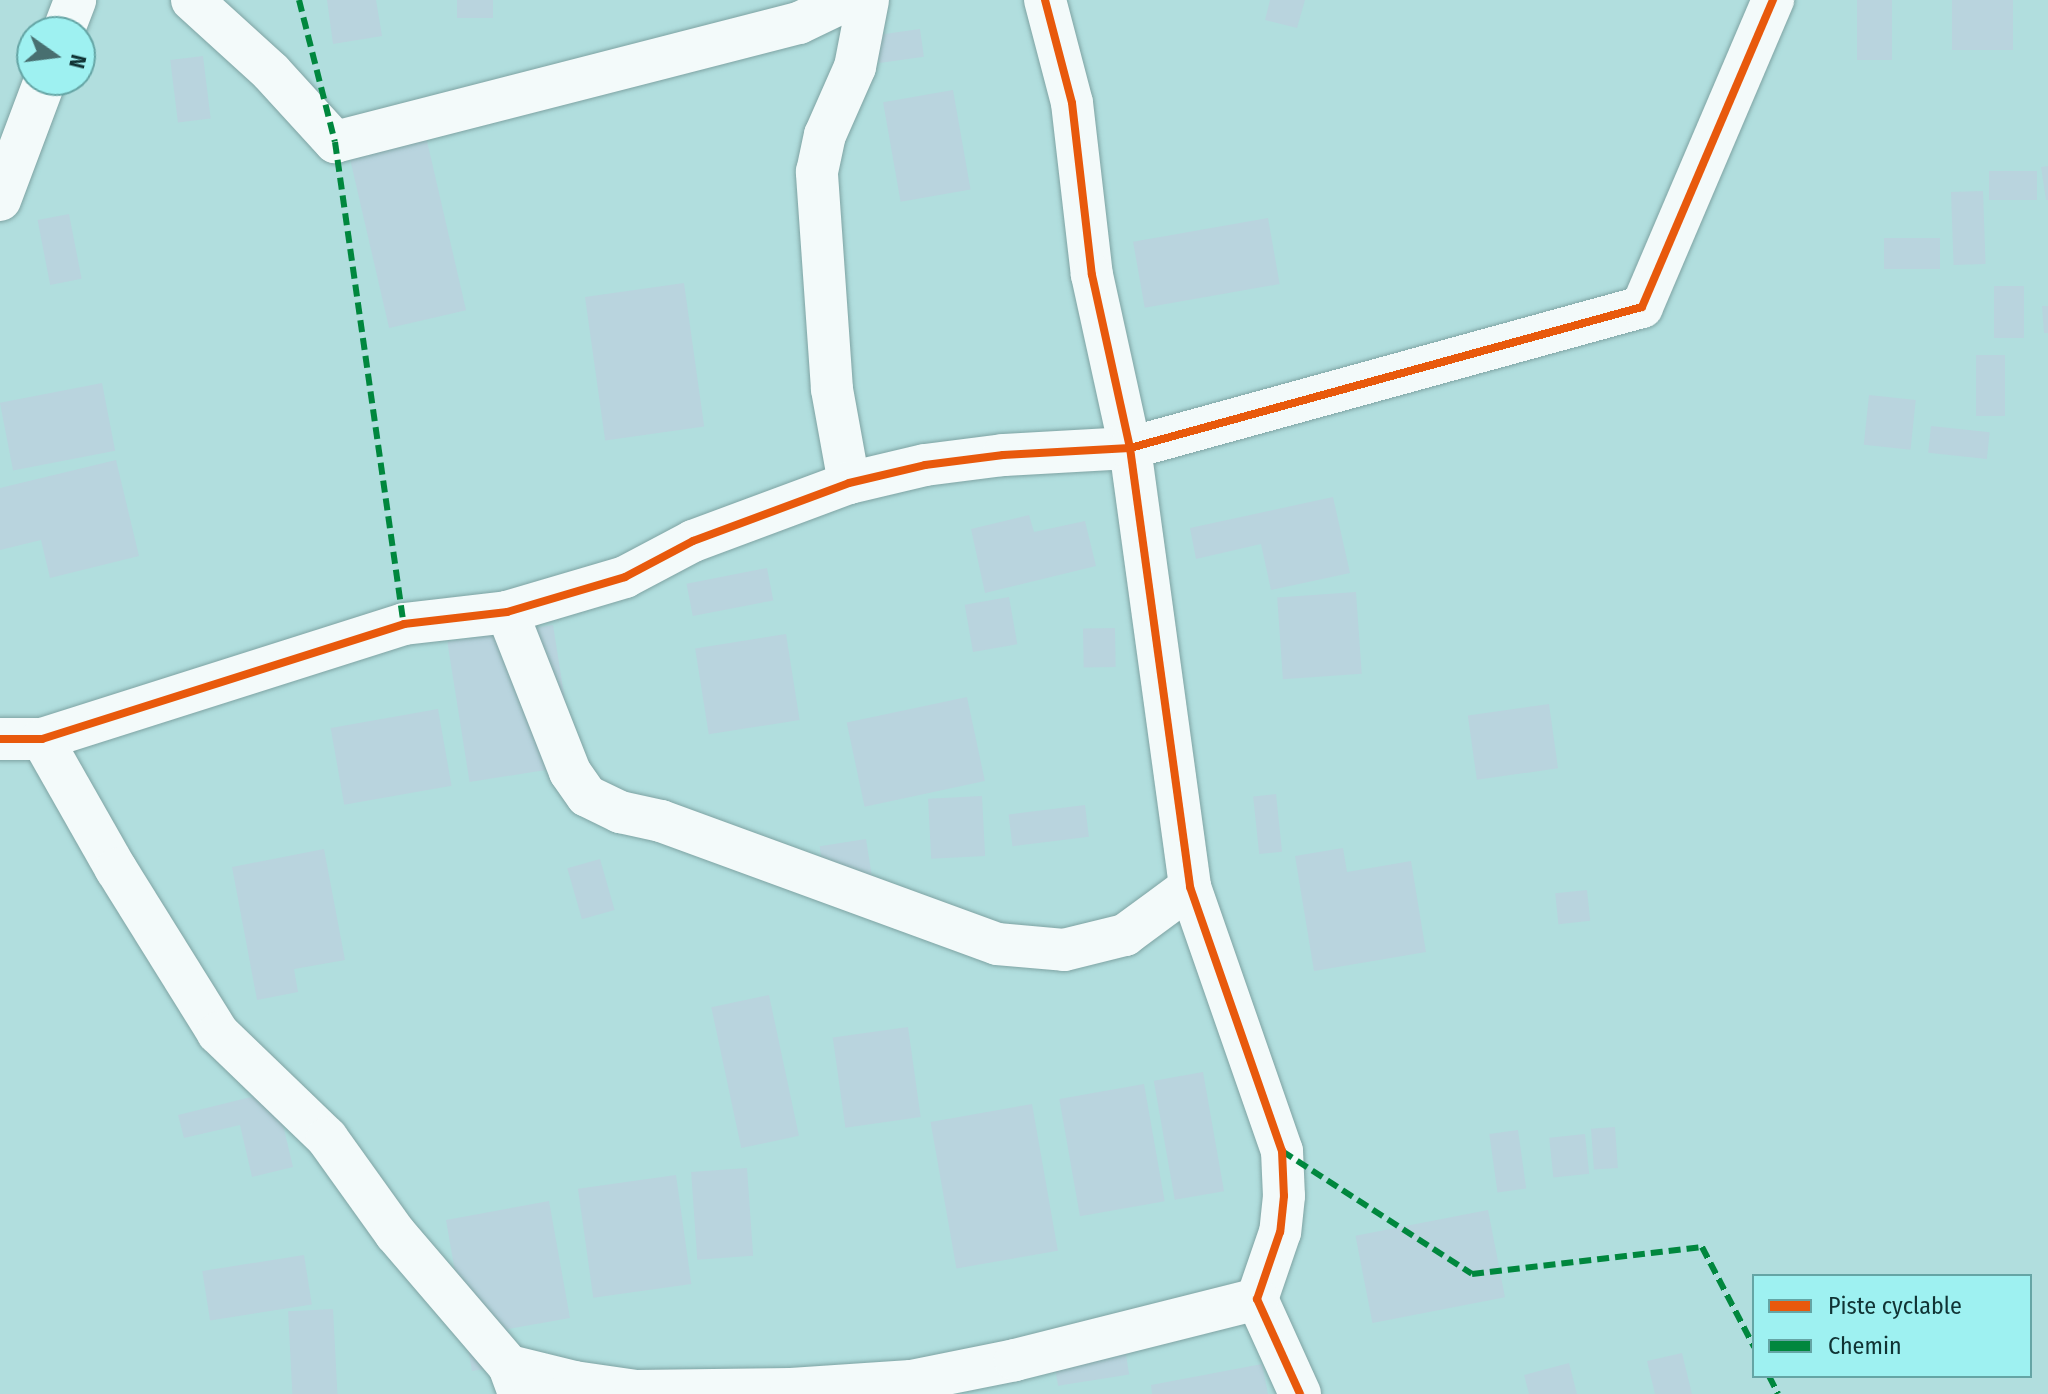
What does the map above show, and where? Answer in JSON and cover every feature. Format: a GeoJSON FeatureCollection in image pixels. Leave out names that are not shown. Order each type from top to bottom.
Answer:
{"type":"FeatureCollection","features":[{"type":"Feature","properties":{"kind":"street"},"geometry":{"type":"LineString","coordinates":[[192,0],[271,72],[335,142],[799,23],[847,0]]}},
{"type":"Feature","properties":{"kind":"street"},"geometry":{"type":"LineString","coordinates":[[849,483],[832,389],[817,172],[825,135],[855,67],[868,0]]}},
{"type":"Feature","properties":{"kind":"street"},"geometry":{"type":"LineString","coordinates":[[1045,0],[1072,103],[1092,275],[1130,448],[1190,887],[1282,1151],[1284,1196],[1280,1232],[1257,1299],[1300,1394]]}},
{"type":"Feature","properties":{"kind":"street"},"geometry":{"type":"LineString","coordinates":[[0,739],[42,739],[404,624],[507,612],[625,577],[693,541],[849,483],[940,463],[1003,455],[1130,448],[1642,307],[1773,0]]}},
{"type":"Feature","properties":{"kind":"street"},"geometry":{"type":"LineString","coordinates":[[0,200],[39,96]]}},
{"type":"Feature","properties":{"kind":"street"},"geometry":{"type":"LineString","coordinates":[[507,612],[570,772],[587,796],[620,812],[661,821],[997,944],[1064,950],[1125,935],[1190,887]]}},
{"type":"Feature","properties":{"kind":"street"},"geometry":{"type":"LineString","coordinates":[[42,739],[124,882],[218,1033],[327,1138],[395,1233],[514,1380],[574,1382],[636,1391],[692,1392],[1017,1377],[1257,1299]]}},
{"type":"Feature","properties":{"kind":"building"},"geometry":{"type":"Polygon","coordinates":[[[327,0],[376,0],[382,36],[333,44],[327,0]]]}},
{"type":"Feature","properties":{"kind":"building"},"geometry":{"type":"Polygon","coordinates":[[[457,0],[493,0],[493,18],[457,18],[457,0]]]}},
{"type":"Feature","properties":{"kind":"building"},"geometry":{"type":"Polygon","coordinates":[[[1270,0],[1305,0],[1297,28],[1265,20],[1270,0]]]}},
{"type":"Feature","properties":{"kind":"building"},"geometry":{"type":"Polygon","coordinates":[[[1857,0],[1892,0],[1892,60],[1857,60],[1857,0]]]}},
{"type":"Feature","properties":{"kind":"building"},"geometry":{"type":"Polygon","coordinates":[[[1952,0],[2013,0],[2013,50],[1952,50],[1952,0]]]}},
{"type":"Feature","properties":{"kind":"building"},"geometry":{"type":"Polygon","coordinates":[[[920,29],[924,57],[879,63],[875,35],[920,29]]]}},
{"type":"Feature","properties":{"kind":"building"},"geometry":{"type":"Polygon","coordinates":[[[203,56],[211,119],[178,123],[170,60],[203,56]]]}},
{"type":"Feature","properties":{"kind":"building"},"geometry":{"type":"Polygon","coordinates":[[[953,90],[971,189],[901,202],[883,102],[953,90]]]}},
{"type":"Feature","properties":{"kind":"building"},"geometry":{"type":"Polygon","coordinates":[[[424,128],[466,310],[389,328],[347,146],[424,128]]]}},
{"type":"Feature","properties":{"kind":"building"},"geometry":{"type":"Polygon","coordinates":[[[2048,166],[2048,200],[2046,200],[2041,167],[2048,166]]]}},
{"type":"Feature","properties":{"kind":"building"},"geometry":{"type":"Polygon","coordinates":[[[1989,171],[2037,171],[2037,200],[1989,200],[1989,171]]]}},
{"type":"Feature","properties":{"kind":"building"},"geometry":{"type":"Polygon","coordinates":[[[1983,191],[1986,264],[1954,265],[1951,192],[1983,191]]]}},
{"type":"Feature","properties":{"kind":"building"},"geometry":{"type":"Polygon","coordinates":[[[69,214],[82,279],[50,285],[38,220],[69,214]]]}},
{"type":"Feature","properties":{"kind":"building"},"geometry":{"type":"Polygon","coordinates":[[[1268,218],[1280,284],[1145,308],[1133,242],[1268,218]]]}},
{"type":"Feature","properties":{"kind":"building"},"geometry":{"type":"Polygon","coordinates":[[[1884,238],[1940,238],[1940,269],[1884,269],[1884,238]]]}},
{"type":"Feature","properties":{"kind":"building"},"geometry":{"type":"Polygon","coordinates":[[[684,283],[704,427],[605,441],[585,297],[684,283]]]}},
{"type":"Feature","properties":{"kind":"building"},"geometry":{"type":"Polygon","coordinates":[[[1994,286],[2024,286],[2024,338],[1994,338],[1994,286]]]}},
{"type":"Feature","properties":{"kind":"building"},"geometry":{"type":"Polygon","coordinates":[[[2042,306],[2048,306],[2048,333],[2044,333],[2042,306]]]}},
{"type":"Feature","properties":{"kind":"building"},"geometry":{"type":"Polygon","coordinates":[[[1976,355],[2005,355],[2005,416],[1976,416],[1976,355]]]}},
{"type":"Feature","properties":{"kind":"building"},"geometry":{"type":"Polygon","coordinates":[[[102,383],[115,451],[13,471],[0,403],[102,383]]]}},
{"type":"Feature","properties":{"kind":"building"},"geometry":{"type":"Polygon","coordinates":[[[1869,395],[1916,400],[1911,450],[1864,445],[1869,395]]]}},
{"type":"Feature","properties":{"kind":"building"},"geometry":{"type":"Polygon","coordinates":[[[1931,426],[1990,432],[1987,459],[1928,453],[1931,426]]]}},
{"type":"Feature","properties":{"kind":"building"},"geometry":{"type":"Polygon","coordinates":[[[116,460],[139,556],[50,578],[41,540],[0,550],[0,488],[116,460]]]}},
{"type":"Feature","properties":{"kind":"building"},"geometry":{"type":"Polygon","coordinates":[[[1333,497],[1350,573],[1271,590],[1261,544],[1196,559],[1190,528],[1333,497]]]}},
{"type":"Feature","properties":{"kind":"building"},"geometry":{"type":"Polygon","coordinates":[[[1029,515],[1034,532],[1085,521],[1096,566],[985,593],[971,529],[1029,515]]]}},
{"type":"Feature","properties":{"kind":"building"},"geometry":{"type":"Polygon","coordinates":[[[767,568],[773,600],[693,616],[687,584],[767,568]]]}},
{"type":"Feature","properties":{"kind":"building"},"geometry":{"type":"Polygon","coordinates":[[[1356,592],[1362,674],[1283,679],[1277,598],[1356,592]]]}},
{"type":"Feature","properties":{"kind":"building"},"geometry":{"type":"Polygon","coordinates":[[[1009,597],[1017,644],[973,652],[965,605],[1009,597]]]}},
{"type":"Feature","properties":{"kind":"building"},"geometry":{"type":"Polygon","coordinates":[[[553,625],[575,765],[470,782],[447,642],[553,625]]]}},
{"type":"Feature","properties":{"kind":"building"},"geometry":{"type":"Polygon","coordinates":[[[1115,628],[1116,667],[1084,668],[1083,629],[1115,628]]]}},
{"type":"Feature","properties":{"kind":"building"},"geometry":{"type":"Polygon","coordinates":[[[786,634],[800,720],[709,734],[695,648],[786,634]]]}},
{"type":"Feature","properties":{"kind":"building"},"geometry":{"type":"Polygon","coordinates":[[[967,697],[985,781],[865,807],[847,723],[967,697]]]}},
{"type":"Feature","properties":{"kind":"building"},"geometry":{"type":"Polygon","coordinates":[[[1549,704],[1558,768],[1477,780],[1468,715],[1549,704]]]}},
{"type":"Feature","properties":{"kind":"building"},"geometry":{"type":"Polygon","coordinates":[[[438,709],[452,786],[344,805],[331,728],[438,709]]]}},
{"type":"Feature","properties":{"kind":"building"},"geometry":{"type":"Polygon","coordinates":[[[1276,794],[1282,852],[1259,854],[1253,796],[1276,794]]]}},
{"type":"Feature","properties":{"kind":"building"},"geometry":{"type":"Polygon","coordinates":[[[982,796],[985,856],[931,859],[928,799],[982,796]]]}},
{"type":"Feature","properties":{"kind":"building"},"geometry":{"type":"Polygon","coordinates":[[[1085,805],[1089,837],[1012,846],[1009,814],[1085,805]]]}},
{"type":"Feature","properties":{"kind":"building"},"geometry":{"type":"Polygon","coordinates":[[[866,839],[872,876],[825,883],[820,846],[866,839]]]}},
{"type":"Feature","properties":{"kind":"building"},"geometry":{"type":"Polygon","coordinates":[[[1343,848],[1347,872],[1411,861],[1426,952],[1314,971],[1295,856],[1343,848]]]}},
{"type":"Feature","properties":{"kind":"building"},"geometry":{"type":"Polygon","coordinates":[[[324,849],[345,960],[294,969],[298,992],[257,1000],[232,867],[324,849]]]}},
{"type":"Feature","properties":{"kind":"building"},"geometry":{"type":"Polygon","coordinates":[[[600,859],[615,910],[582,919],[567,868],[600,859]]]}},
{"type":"Feature","properties":{"kind":"building"},"geometry":{"type":"Polygon","coordinates":[[[1587,890],[1590,921],[1558,924],[1555,893],[1587,890]]]}},
{"type":"Feature","properties":{"kind":"building"},"geometry":{"type":"Polygon","coordinates":[[[769,995],[799,1136],[741,1148],[711,1007],[769,995]]]}},
{"type":"Feature","properties":{"kind":"building"},"geometry":{"type":"Polygon","coordinates":[[[908,1027],[921,1117],[845,1128],[833,1038],[908,1027]]]}},
{"type":"Feature","properties":{"kind":"building"},"geometry":{"type":"Polygon","coordinates":[[[1203,1072],[1224,1191],[1175,1200],[1154,1081],[1203,1072]]]}},
{"type":"Feature","properties":{"kind":"building"},"geometry":{"type":"Polygon","coordinates":[[[1144,1084],[1165,1201],[1080,1216],[1059,1099],[1144,1084]]]}},
{"type":"Feature","properties":{"kind":"building"},"geometry":{"type":"Polygon","coordinates":[[[275,1091],[293,1167],[252,1177],[240,1125],[184,1138],[178,1115],[275,1091]]]}},
{"type":"Feature","properties":{"kind":"building"},"geometry":{"type":"Polygon","coordinates":[[[1032,1104],[1058,1251],[956,1269],[931,1122],[1032,1104]]]}},
{"type":"Feature","properties":{"kind":"building"},"geometry":{"type":"Polygon","coordinates":[[[1615,1127],[1618,1168],[1594,1170],[1591,1129],[1615,1127]]]}},
{"type":"Feature","properties":{"kind":"building"},"geometry":{"type":"Polygon","coordinates":[[[1518,1130],[1526,1188],[1497,1192],[1489,1134],[1518,1130]]]}},
{"type":"Feature","properties":{"kind":"building"},"geometry":{"type":"Polygon","coordinates":[[[1585,1134],[1589,1174],[1553,1178],[1549,1138],[1585,1134]]]}},
{"type":"Feature","properties":{"kind":"building"},"geometry":{"type":"Polygon","coordinates":[[[747,1168],[753,1256],[697,1260],[691,1172],[747,1168]]]}},
{"type":"Feature","properties":{"kind":"building"},"geometry":{"type":"Polygon","coordinates":[[[676,1175],[691,1284],[593,1298],[578,1189],[676,1175]]]}},
{"type":"Feature","properties":{"kind":"building"},"geometry":{"type":"Polygon","coordinates":[[[549,1201],[570,1318],[508,1329],[514,1364],[472,1371],[446,1220],[549,1201]]]}},
{"type":"Feature","properties":{"kind":"building"},"geometry":{"type":"Polygon","coordinates":[[[1488,1210],[1505,1297],[1372,1323],[1355,1236],[1488,1210]]]}},
{"type":"Feature","properties":{"kind":"building"},"geometry":{"type":"Polygon","coordinates":[[[304,1255],[312,1304],[210,1320],[202,1271],[304,1255]]]}},
{"type":"Feature","properties":{"kind":"building"},"geometry":{"type":"Polygon","coordinates":[[[333,1309],[337,1394],[292,1394],[288,1311],[333,1309]]]}},
{"type":"Feature","properties":{"kind":"building"},"geometry":{"type":"Polygon","coordinates":[[[1124,1342],[1129,1375],[1058,1386],[1053,1353],[1124,1342]]]}},
{"type":"Feature","properties":{"kind":"building"},"geometry":{"type":"Polygon","coordinates":[[[1682,1353],[1692,1394],[1655,1394],[1647,1361],[1682,1353]]]}},
{"type":"Feature","properties":{"kind":"building"},"geometry":{"type":"Polygon","coordinates":[[[1569,1363],[1577,1394],[1529,1394],[1524,1375],[1569,1363]]]}},
{"type":"Feature","properties":{"kind":"building"},"geometry":{"type":"Polygon","coordinates":[[[1262,1364],[1268,1394],[1152,1394],[1151,1385],[1262,1364]]]}},
{"type":"Feature","properties":{"kind":"marked path"},"geometry":{"type":"LineString","coordinates":[[299,0],[335,142],[404,624]]}},
{"type":"Feature","properties":{"kind":"marked path"},"geometry":{"type":"LineString","coordinates":[[1282,1151],[1472,1274],[1702,1247],[1752,1343]]}},
{"type":"Feature","properties":{"kind":"marked path"},"geometry":{"type":"LineString","coordinates":[[1770,1378],[1778,1394]]}},
{"type":"Feature","properties":{"kind":"cycle path"},"geometry":{"type":"LineString","coordinates":[[1045,0],[1072,103],[1092,275],[1130,448],[1190,887],[1282,1151],[1284,1196],[1280,1232],[1257,1299],[1300,1394]]}},
{"type":"Feature","properties":{"kind":"cycle path"},"geometry":{"type":"LineString","coordinates":[[0,739],[42,739],[404,624],[507,612],[625,577],[693,541],[849,483],[925,465],[1003,455],[1130,448],[1642,307],[1773,0]]}}]}
